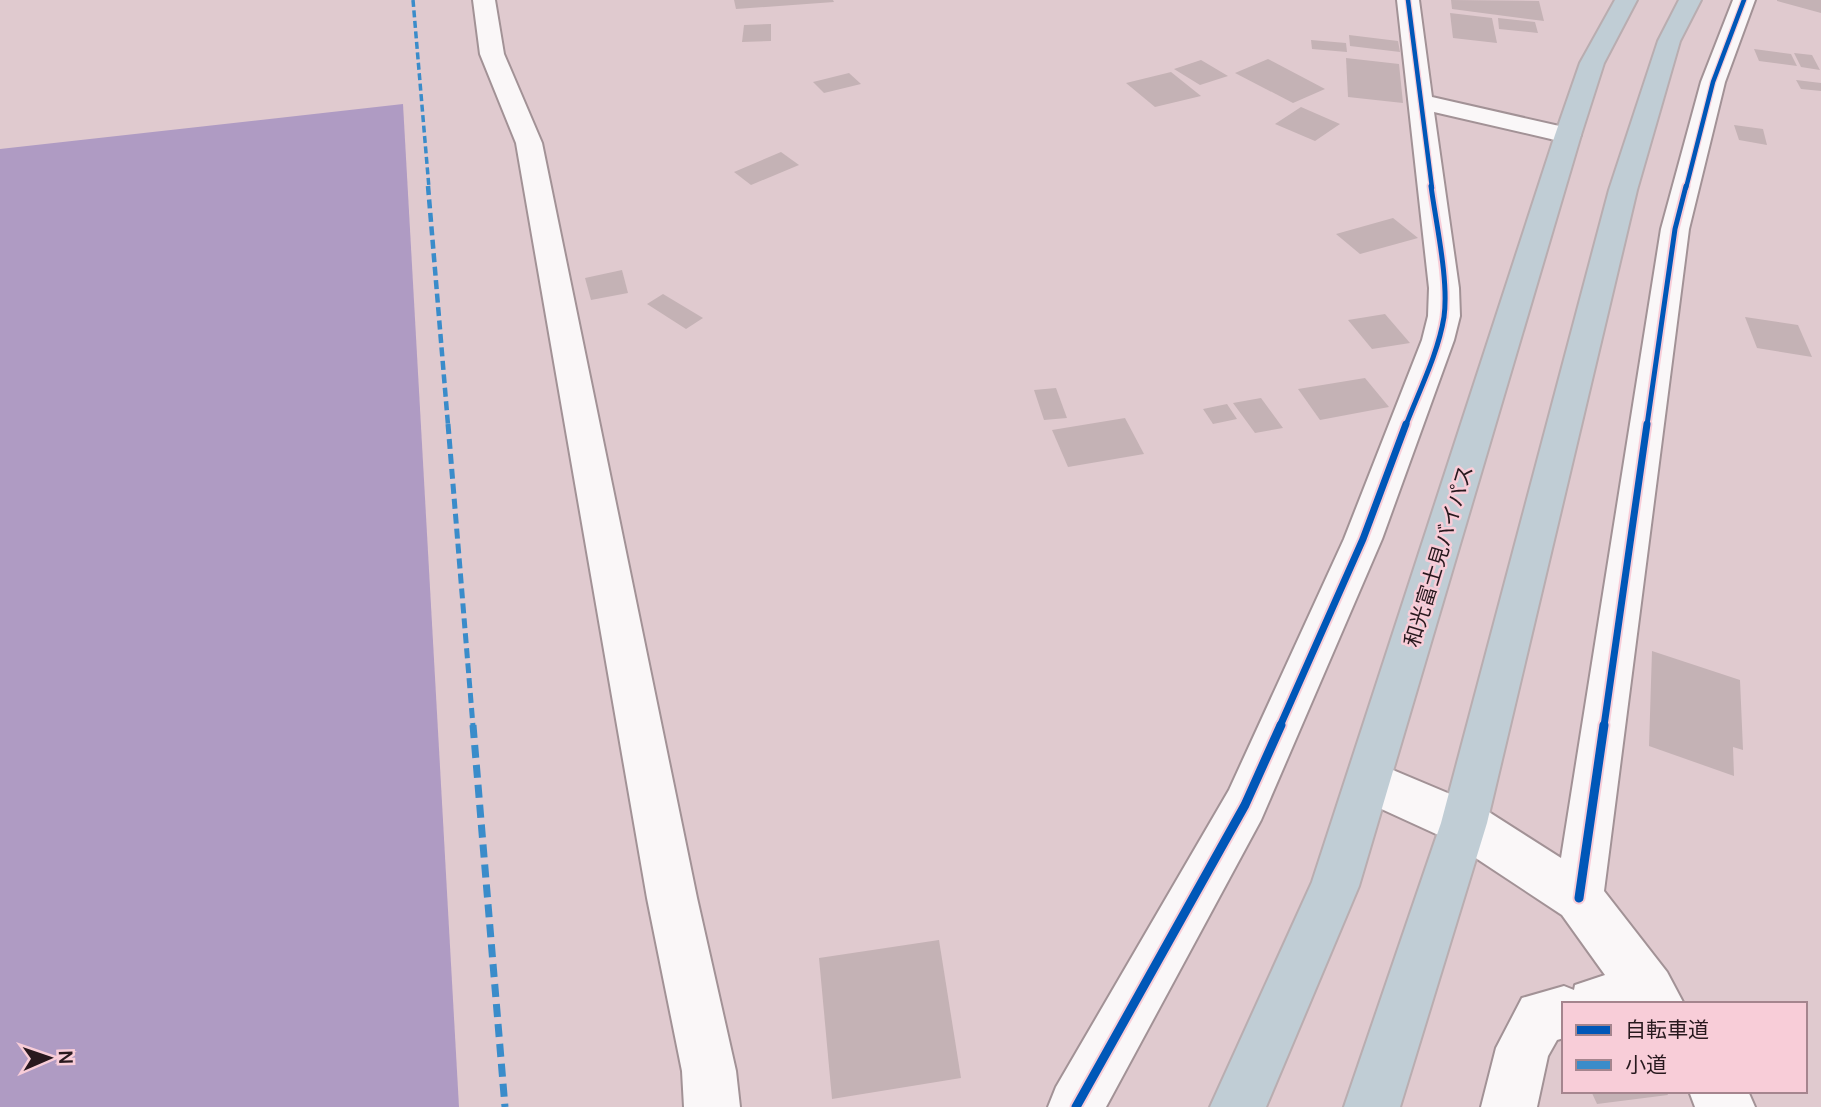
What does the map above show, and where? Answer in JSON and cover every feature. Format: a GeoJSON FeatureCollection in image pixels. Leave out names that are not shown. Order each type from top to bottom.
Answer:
{"type":"FeatureCollection","features":[{"type":"Feature","properties":{"kind":"highway","name":"和光富士見バイパス"},"geometry":{"type":"LineString","coordinates":[[1238,1107],[1335,886],[1568,135],[1592,64],[1626,0]]}},
{"type":"Feature","properties":{"kind":"highway"},"geometry":{"type":"LineString","coordinates":[[1372,1107],[1464,823],[1623,190],[1669,41],[1690,0]]}},
{"type":"Feature","properties":{"kind":"street"},"geometry":{"type":"LineString","coordinates":[[484,0],[492,54],[529,143],[672,898],[709,1070],[712,1107]]}},
{"type":"Feature","properties":{"kind":"street"},"geometry":{"type":"LineString","coordinates":[[1076,1107],[1245,805],[1363,539],[1438,340],[1444,316],[1444,288],[1408,0]]}},
{"type":"Feature","properties":{"kind":"street"},"geometry":{"type":"LineString","coordinates":[[1579,898],[1675,229],[1713,82],[1745,0]]}},
{"type":"Feature","properties":{"kind":"street"},"geometry":{"type":"LineString","coordinates":[[1419,101],[1568,135]]}},
{"type":"Feature","properties":{"kind":"street"},"geometry":{"type":"LineString","coordinates":[[1369,781],[1464,823],[1579,898],[1653,997]]}},
{"type":"Feature","properties":{"kind":"street"},"geometry":{"type":"LineString","coordinates":[[1611,1002],[1653,997]]}},
{"type":"Feature","properties":{"kind":"street"},"geometry":{"type":"LineString","coordinates":[[1509,1107],[1523,1048],[1541,1017],[1562,1012]]}},
{"type":"Feature","properties":{"kind":"shaded area"},"geometry":{"type":"Polygon","coordinates":[[[403,104],[459,1107],[0,1107],[0,149],[403,104]]]}},
{"type":"Feature","properties":{"kind":"building"},"geometry":{"type":"Polygon","coordinates":[[[734,0],[833,0],[834,2],[736,9],[734,0]]]}},
{"type":"Feature","properties":{"kind":"building"},"geometry":{"type":"Polygon","coordinates":[[[1451,0],[1539,1],[1544,21],[1452,9],[1451,0]]]}},
{"type":"Feature","properties":{"kind":"building"},"geometry":{"type":"Polygon","coordinates":[[[1821,0],[1821,13],[1777,1],[1821,0]]]}},
{"type":"Feature","properties":{"kind":"building"},"geometry":{"type":"Polygon","coordinates":[[[1450,13],[1492,18],[1497,43],[1453,38],[1450,13]]]}},
{"type":"Feature","properties":{"kind":"building"},"geometry":{"type":"Polygon","coordinates":[[[1498,18],[1535,22],[1538,33],[1499,29],[1498,18]]]}},
{"type":"Feature","properties":{"kind":"building"},"geometry":{"type":"Polygon","coordinates":[[[771,24],[771,41],[742,42],[744,25],[771,24]]]}},
{"type":"Feature","properties":{"kind":"building"},"geometry":{"type":"Polygon","coordinates":[[[1349,35],[1398,41],[1400,52],[1350,46],[1349,35]]]}},
{"type":"Feature","properties":{"kind":"building"},"geometry":{"type":"Polygon","coordinates":[[[1311,40],[1346,43],[1347,52],[1312,49],[1311,40]]]}},
{"type":"Feature","properties":{"kind":"building"},"geometry":{"type":"Polygon","coordinates":[[[1754,49],[1791,54],[1797,66],[1759,61],[1754,49]]]}},
{"type":"Feature","properties":{"kind":"building"},"geometry":{"type":"Polygon","coordinates":[[[1794,53],[1812,55],[1820,70],[1801,67],[1794,53]]]}},
{"type":"Feature","properties":{"kind":"building"},"geometry":{"type":"Polygon","coordinates":[[[1346,58],[1399,64],[1403,103],[1348,97],[1346,58]]]}},
{"type":"Feature","properties":{"kind":"building"},"geometry":{"type":"Polygon","coordinates":[[[1268,59],[1325,89],[1293,103],[1235,73],[1268,59]]]}},
{"type":"Feature","properties":{"kind":"building"},"geometry":{"type":"Polygon","coordinates":[[[1201,60],[1228,76],[1200,85],[1174,69],[1201,60]]]}},
{"type":"Feature","properties":{"kind":"building"},"geometry":{"type":"Polygon","coordinates":[[[1171,72],[1201,96],[1155,107],[1126,83],[1171,72]]]}},
{"type":"Feature","properties":{"kind":"building"},"geometry":{"type":"Polygon","coordinates":[[[849,73],[861,84],[824,93],[813,82],[849,73]]]}},
{"type":"Feature","properties":{"kind":"building"},"geometry":{"type":"Polygon","coordinates":[[[1796,80],[1821,83],[1821,91],[1801,89],[1796,80]]]}},
{"type":"Feature","properties":{"kind":"building"},"geometry":{"type":"Polygon","coordinates":[[[1301,107],[1340,124],[1315,141],[1275,124],[1301,107]]]}},
{"type":"Feature","properties":{"kind":"building"},"geometry":{"type":"Polygon","coordinates":[[[1734,125],[1763,129],[1767,145],[1739,140],[1734,125]]]}},
{"type":"Feature","properties":{"kind":"building"},"geometry":{"type":"Polygon","coordinates":[[[781,152],[799,165],[751,185],[734,172],[781,152]]]}},
{"type":"Feature","properties":{"kind":"building"},"geometry":{"type":"Polygon","coordinates":[[[1393,218],[1418,238],[1360,254],[1336,234],[1393,218]]]}},
{"type":"Feature","properties":{"kind":"building"},"geometry":{"type":"Polygon","coordinates":[[[622,270],[628,293],[591,300],[585,278],[622,270]]]}},
{"type":"Feature","properties":{"kind":"building"},"geometry":{"type":"Polygon","coordinates":[[[663,294],[703,318],[686,329],[647,304],[663,294]]]}},
{"type":"Feature","properties":{"kind":"building"},"geometry":{"type":"Polygon","coordinates":[[[1385,314],[1410,343],[1372,349],[1348,320],[1385,314]]]}},
{"type":"Feature","properties":{"kind":"building"},"geometry":{"type":"Polygon","coordinates":[[[1745,317],[1798,325],[1812,357],[1757,348],[1745,317]]]}},
{"type":"Feature","properties":{"kind":"building"},"geometry":{"type":"Polygon","coordinates":[[[1365,378],[1389,407],[1320,420],[1298,389],[1365,378]]]}},
{"type":"Feature","properties":{"kind":"building"},"geometry":{"type":"Polygon","coordinates":[[[1056,388],[1067,418],[1044,420],[1034,390],[1056,388]]]}},
{"type":"Feature","properties":{"kind":"building"},"geometry":{"type":"Polygon","coordinates":[[[1261,398],[1283,428],[1255,433],[1233,403],[1261,398]]]}},
{"type":"Feature","properties":{"kind":"building"},"geometry":{"type":"Polygon","coordinates":[[[1227,404],[1237,419],[1213,424],[1203,409],[1227,404]]]}},
{"type":"Feature","properties":{"kind":"building"},"geometry":{"type":"Polygon","coordinates":[[[1125,418],[1144,454],[1068,467],[1052,430],[1125,418]]]}},
{"type":"Feature","properties":{"kind":"building"},"geometry":{"type":"Polygon","coordinates":[[[1652,651],[1740,680],[1743,750],[1733,747],[1734,776],[1649,746],[1652,651]]]}},
{"type":"Feature","properties":{"kind":"building"},"geometry":{"type":"Polygon","coordinates":[[[939,940],[961,1078],[832,1099],[819,958],[939,940]]]}},
{"type":"Feature","properties":{"kind":"building"},"geometry":{"type":"Polygon","coordinates":[[[1592,1093],[1668,1095],[1597,1104],[1592,1093]]]}},
{"type":"Feature","properties":{"kind":"marked path"},"geometry":{"type":"LineString","coordinates":[[413,0],[505,1107]]}},
{"type":"Feature","properties":{"kind":"cycle path"},"geometry":{"type":"LineString","coordinates":[[1076,1107],[1245,805],[1363,539],[1438,340],[1444,316],[1444,288],[1408,0]]}},
{"type":"Feature","properties":{"kind":"cycle path"},"geometry":{"type":"LineString","coordinates":[[1579,898],[1675,229],[1713,82],[1744,0]]}}]}
